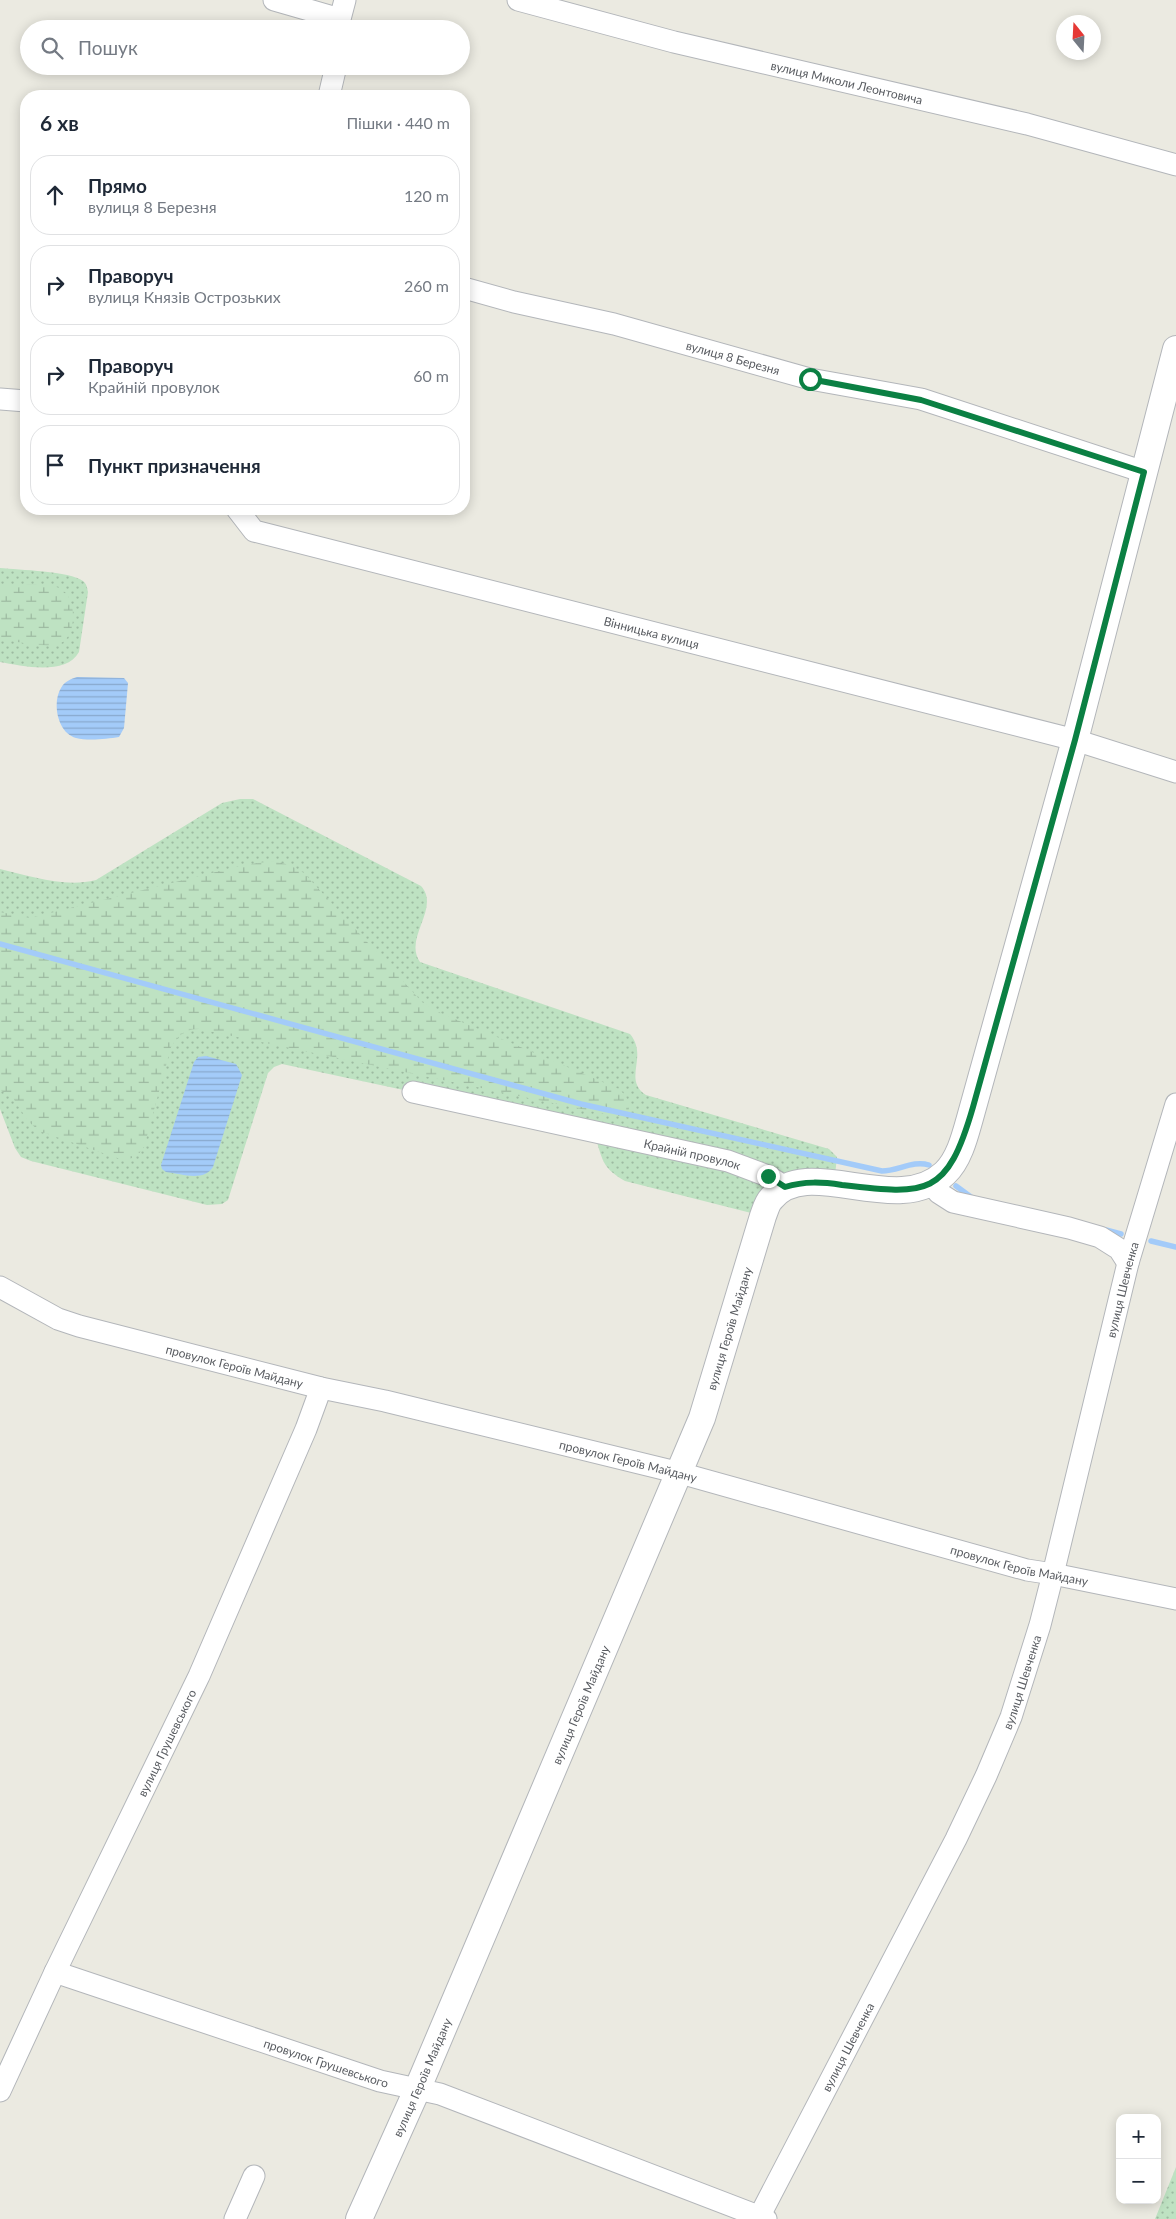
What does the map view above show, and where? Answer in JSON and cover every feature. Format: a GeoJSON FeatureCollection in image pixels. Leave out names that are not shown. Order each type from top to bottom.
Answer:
{"type":"FeatureCollection","features":[{"type":"Feature","properties":{"kind":"street"},"geometry":{"type":"LineString","coordinates":[[274,0],[342,16]]}},
{"type":"Feature","properties":{"kind":"street","name":"вулиця Миколи Леонтовича"},"geometry":{"type":"LineString","coordinates":[[518,0],[674,42],[1027,124],[1176,165]]}},
{"type":"Feature","properties":{"kind":"street"},"geometry":{"type":"LineString","coordinates":[[330,90],[334,75]]}},
{"type":"Feature","properties":{"kind":"street","name":"вулиця 8 Березня"},"geometry":{"type":"LineString","coordinates":[[470,290],[514,302],[614,324],[810,379],[921,400],[1144,472]]}},
{"type":"Feature","properties":{"kind":"street"},"geometry":{"type":"LineString","coordinates":[[785,1187],[802,1182],[822,1182],[904,1191],[931,1184],[951,1166],[968,1125],[1075,740],[1176,351]]}},
{"type":"Feature","properties":{"kind":"street"},"geometry":{"type":"LineString","coordinates":[[0,398],[20,400]]}},
{"type":"Feature","properties":{"kind":"street","name":"Вінницька вулиця"},"geometry":{"type":"LineString","coordinates":[[242,515],[254,531],[1075,740],[1176,772]]}},
{"type":"Feature","properties":{"kind":"street","name":"Крайній провулок"},"geometry":{"type":"LineString","coordinates":[[413,1092],[728,1161],[768,1176],[785,1187]]}},
{"type":"Feature","properties":{"kind":"street","name":"вулиця Шевченка"},"geometry":{"type":"LineString","coordinates":[[761,2218],[952,1847],[986,1776],[1011,1717],[1040,1625],[1128,1263],[1176,1104]]}},
{"type":"Feature","properties":{"kind":"street"},"geometry":{"type":"LineString","coordinates":[[931,1184],[939,1193],[953,1202],[1100,1237],[1119,1249],[1128,1263]]}},
{"type":"Feature","properties":{"kind":"street","name":"вулиця Героїв Майдану"},"geometry":{"type":"LineString","coordinates":[[360,2219],[417,2090],[570,1725],[680,1473],[702,1418],[763,1216],[771,1199],[785,1187]]}},
{"type":"Feature","properties":{"kind":"street","name":"провулок Героїв Майдану"},"geometry":{"type":"LineString","coordinates":[[0,1287],[58,1319],[79,1326],[321,1388],[385,1401],[680,1473],[1027,1570],[1176,1599]]}},
{"type":"Feature","properties":{"kind":"street","name":"вулиця Грушевського"},"geometry":{"type":"LineString","coordinates":[[0,2091],[55,1972],[200,1676],[306,1430],[321,1388]]}},
{"type":"Feature","properties":{"kind":"street","name":"провулок Грушевського"},"geometry":{"type":"LineString","coordinates":[[55,1972],[371,2078],[440,2094],[761,2218]]}},
{"type":"Feature","properties":{"kind":"street"},"geometry":{"type":"LineString","coordinates":[[235,2219],[254,2176]]}},
{"type":"Feature","properties":{"kind":"green space"},"geometry":{"type":"Polygon","coordinates":[[[0,568],[67,575],[85,583],[88,592],[79,652],[73,659],[54,667],[43,668],[0,662],[0,568]]]}},
{"type":"Feature","properties":{"kind":"green space"},"geometry":{"type":"Polygon","coordinates":[[[40,585],[61,589],[67,594],[73,609],[72,627],[69,635],[64,641],[52,645],[37,645],[0,639],[0,586],[40,585]]]}},
{"type":"Feature","properties":{"kind":"green space"},"geometry":{"type":"Polygon","coordinates":[[[240,799],[253,799],[421,886],[426,895],[427,904],[416,943],[416,953],[420,962],[630,1034],[637,1051],[636,1082],[639,1089],[646,1095],[829,1149],[837,1157],[834,1184],[802,1182],[763,1216],[625,1181],[612,1172],[605,1164],[596,1139],[413,1092],[282,1064],[274,1067],[268,1073],[228,1200],[222,1204],[207,1205],[21,1157],[15,1148],[0,1109],[0,869],[60,882],[72,883],[96,880],[222,803],[240,799]]]}},
{"type":"Feature","properties":{"kind":"green space"},"geometry":{"type":"Polygon","coordinates":[[[273,861],[290,865],[304,873],[422,1002],[436,1011],[619,1089],[628,1100],[628,1113],[620,1116],[610,1115],[199,1029],[189,1030],[182,1034],[171,1047],[144,1147],[140,1153],[130,1159],[123,1160],[39,1131],[28,1121],[13,1098],[0,1090],[0,912],[30,918],[244,865],[273,861]]]}},
{"type":"Feature","properties":{"kind":"green space"},"geometry":{"type":"Polygon","coordinates":[[[1176,2167],[1176,2219],[1155,2219],[1176,2167]]]}},
{"type":"Feature","properties":{"kind":"water"},"geometry":{"type":"Polygon","coordinates":[[[77,677],[124,678],[128,683],[124,728],[119,737],[81,739],[70,735],[64,730],[58,716],[58,694],[64,684],[77,677]]]}},
{"type":"Feature","properties":{"kind":"water"},"geometry":{"type":"Polygon","coordinates":[[[206,1056],[236,1064],[242,1075],[213,1167],[209,1172],[198,1176],[166,1172],[162,1169],[161,1165],[194,1062],[198,1057],[206,1056]]]}},
{"type":"Feature","properties":{"kind":"waterway"},"geometry":{"type":"LineString","coordinates":[[0,944],[581,1104],[882,1171],[917,1164],[929,1165]]}},
{"type":"Feature","properties":{"kind":"waterway"},"geometry":{"type":"LineString","coordinates":[[956,1186],[971,1197]]}},
{"type":"Feature","properties":{"kind":"waterway"},"geometry":{"type":"LineString","coordinates":[[1106,1230],[1121,1234]]}},
{"type":"Feature","properties":{"kind":"waterway"},"geometry":{"type":"LineString","coordinates":[[1151,1241],[1176,1247]]}},
{"type":"Feature","properties":{"kind":"route"},"geometry":{"type":"LineString","coordinates":[[768,1176],[785,1187],[802,1182],[822,1182],[904,1191],[931,1184],[946,1172],[957,1156],[966,1132],[1075,740],[1144,472],[921,400],[810,379]]}}]}
